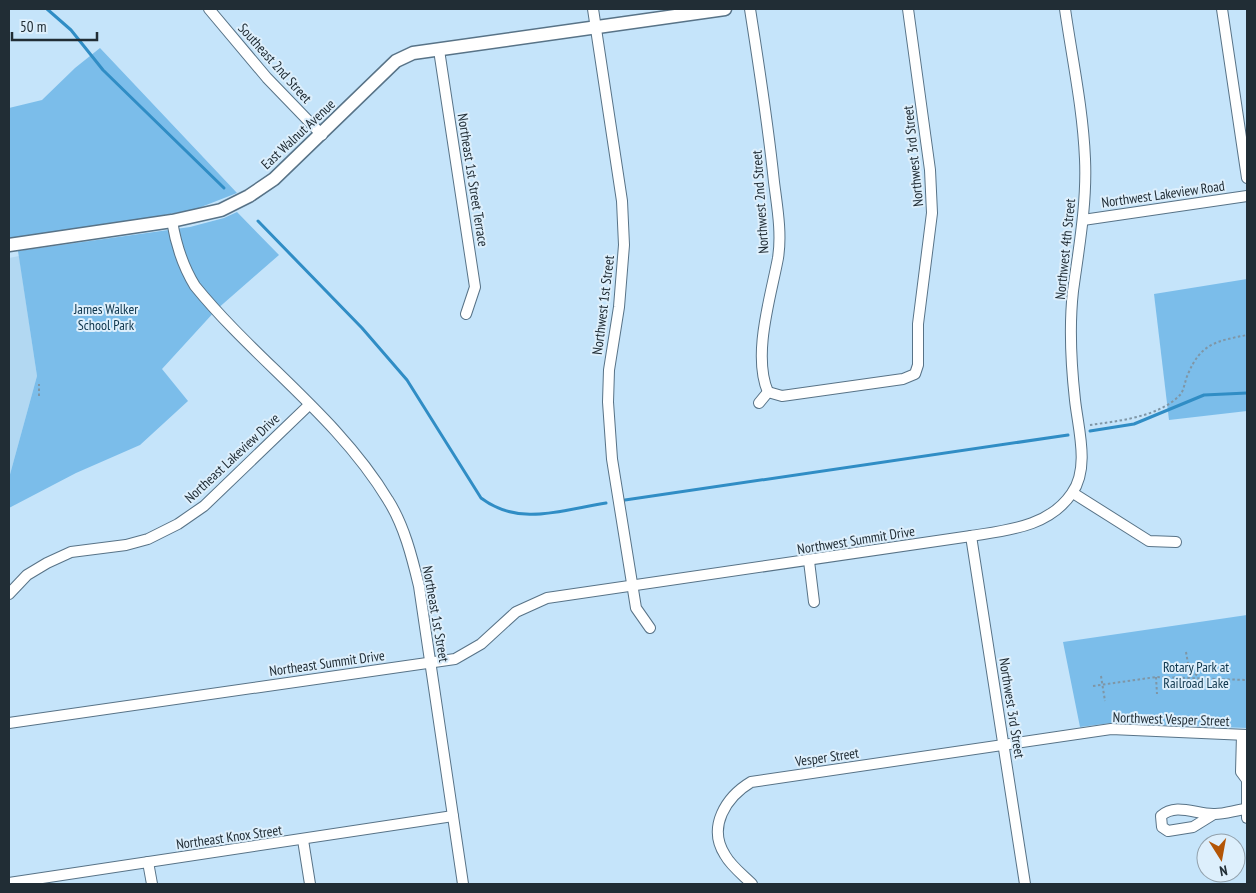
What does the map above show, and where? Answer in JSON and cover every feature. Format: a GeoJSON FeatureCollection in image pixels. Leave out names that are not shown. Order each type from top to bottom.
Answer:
{"type":"FeatureCollection","features":[{"type":"Feature","properties":{"kind":"street","name":"Southeast 2nd Street"},"geometry":{"type":"LineString","coordinates":[[209,9],[267,78],[322,134]]}},
{"type":"Feature","properties":{"kind":"street","name":"Northwest 1st Street"},"geometry":{"type":"LineString","coordinates":[[593,9],[622,201],[624,245],[619,307],[609,370],[608,402],[612,459],[636,608],[650,628]]}},
{"type":"Feature","properties":{"kind":"street","name":"East Walnut Avenue"},"geometry":{"type":"LineString","coordinates":[[9,245],[172,222],[221,210],[249,196],[274,179],[396,61],[413,53],[725,9]]}},
{"type":"Feature","properties":{"kind":"street","name":"Northwest 2nd Street"},"geometry":{"type":"LineString","coordinates":[[750,9],[769,132],[779,238],[778,257],[765,322],[763,380],[768,392]]}},
{"type":"Feature","properties":{"kind":"street","name":"Northwest 3rd Street"},"geometry":{"type":"LineString","coordinates":[[768,392],[782,396],[903,379],[915,374],[918,360],[918,324],[932,199],[908,9]]}},
{"type":"Feature","properties":{"kind":"street","name":"Northwest 4th Street"},"geometry":{"type":"LineString","coordinates":[[1065,9],[1083,133],[1085,160],[1083,220],[1071,325],[1072,369],[1082,451],[1080,472],[1073,492]]}},
{"type":"Feature","properties":{"kind":"street"},"geometry":{"type":"LineString","coordinates":[[1222,9],[1247,178]]}},
{"type":"Feature","properties":{"kind":"street","name":"Northeast 1st Street Terrace"},"geometry":{"type":"LineString","coordinates":[[439,50],[475,287],[466,314]]}},
{"type":"Feature","properties":{"kind":"street","name":"Northwest Lakeview Road"},"geometry":{"type":"LineString","coordinates":[[1083,220],[1247,196]]}},
{"type":"Feature","properties":{"kind":"street","name":"Northeast 1st Street"},"geometry":{"type":"LineString","coordinates":[[172,222],[177,248],[186,271],[195,286],[362,462],[389,501],[412,558],[419,586],[463,884]]}},
{"type":"Feature","properties":{"kind":"street"},"geometry":{"type":"LineString","coordinates":[[759,403],[768,392]]}},
{"type":"Feature","properties":{"kind":"street","name":"Northeast Lakeview Drive"},"geometry":{"type":"LineString","coordinates":[[9,594],[27,575],[46,563],[71,552],[133,543],[148,539],[178,524],[204,506],[309,405]]}},
{"type":"Feature","properties":{"kind":"street"},"geometry":{"type":"LineString","coordinates":[[1073,492],[1149,541],[1176,542]]}},
{"type":"Feature","properties":{"kind":"street","name":"Northwest Summit Drive"},"geometry":{"type":"LineString","coordinates":[[632,586],[809,561],[1023,527],[1040,521],[1057,509],[1073,492]]}},
{"type":"Feature","properties":{"kind":"street","name":"Northwest 3rd Street"},"geometry":{"type":"LineString","coordinates":[[971,536],[1025,884]]}},
{"type":"Feature","properties":{"kind":"street"},"geometry":{"type":"LineString","coordinates":[[809,561],[814,602]]}},
{"type":"Feature","properties":{"kind":"street","name":"Northeast Summit Drive"},"geometry":{"type":"LineString","coordinates":[[9,723],[455,659],[469,652],[527,605],[547,598],[632,586]]}},
{"type":"Feature","properties":{"kind":"street","name":"Northwest Vesper Street"},"geometry":{"type":"LineString","coordinates":[[1004,746],[1111,730],[1244,735]]}},
{"type":"Feature","properties":{"kind":"street"},"geometry":{"type":"LineString","coordinates":[[1214,814],[1246,813],[1247,780],[1241,772],[1244,735]]}},
{"type":"Feature","properties":{"kind":"street","name":"Vesper Street"},"geometry":{"type":"LineString","coordinates":[[752,884],[724,854],[718,832],[720,818],[726,803],[736,791],[750,782],[1004,746]]}},
{"type":"Feature","properties":{"kind":"street","name":"Northeast Knox Street"},"geometry":{"type":"LineString","coordinates":[[9,883],[304,840],[452,816]]}},
{"type":"Feature","properties":{"kind":"street"},"geometry":{"type":"LineString","coordinates":[[304,840],[310,884]]}},
{"type":"Feature","properties":{"kind":"street"},"geometry":{"type":"LineString","coordinates":[[148,862],[152,884]]}},
{"type":"Feature","properties":{"kind":"path"},"geometry":{"type":"LineString","coordinates":[[1078,426],[1140,417],[1160,408],[1180,395],[1194,361],[1203,349],[1222,340],[1247,335]]}},
{"type":"Feature","properties":{"kind":"path"},"geometry":{"type":"LineString","coordinates":[[39,396],[40,384]]}},
{"type":"Feature","properties":{"kind":"path"},"geometry":{"type":"LineString","coordinates":[[1186,652],[1189,669],[1200,678]]}},
{"type":"Feature","properties":{"kind":"path"},"geometry":{"type":"LineString","coordinates":[[1101,676],[1105,701]]}},
{"type":"Feature","properties":{"kind":"path"},"geometry":{"type":"LineString","coordinates":[[1156,676],[1157,694]]}},
{"type":"Feature","properties":{"kind":"path"},"geometry":{"type":"LineString","coordinates":[[1093,686],[1156,676],[1247,680]]}},
{"type":"Feature","properties":{"kind":"shaded area"},"geometry":{"type":"Polygon","coordinates":[[[19,256],[37,376],[9,478],[9,258],[19,256]]]}},
{"type":"Feature","properties":{"kind":"green space"},"geometry":{"type":"Polygon","coordinates":[[[100,48],[237,193],[196,209],[117,224],[9,239],[9,108],[42,100],[75,68],[100,48]]]}},
{"type":"Feature","properties":{"kind":"green space","name":"James Walker School Park"},"geometry":{"type":"Polygon","coordinates":[[[237,212],[279,255],[216,310],[162,369],[188,401],[140,445],[76,473],[9,508],[9,478],[37,376],[18,251],[190,227],[224,218],[237,212]]]}},
{"type":"Feature","properties":{"kind":"green space"},"geometry":{"type":"Polygon","coordinates":[[[1247,279],[1247,411],[1169,420],[1154,294],[1247,279]]]}},
{"type":"Feature","properties":{"kind":"green space","name":"Rotary Park at Railroad Lake"},"geometry":{"type":"Polygon","coordinates":[[[1247,615],[1247,728],[1111,723],[1080,727],[1063,642],[1247,615]]]}},
{"type":"Feature","properties":{"kind":"waterway"},"geometry":{"type":"LineString","coordinates":[[47,9],[71,30],[103,70],[224,188]]}},
{"type":"Feature","properties":{"kind":"waterway"},"geometry":{"type":"LineString","coordinates":[[258,221],[362,328],[407,380],[481,498],[495,507],[510,512],[526,514],[557,512],[606,503]]}},
{"type":"Feature","properties":{"kind":"waterway"},"geometry":{"type":"LineString","coordinates":[[1090,431],[1134,424],[1204,395],[1247,393]]}},
{"type":"Feature","properties":{"kind":"waterway"},"geometry":{"type":"LineString","coordinates":[[625,500],[1068,435]]}}]}
